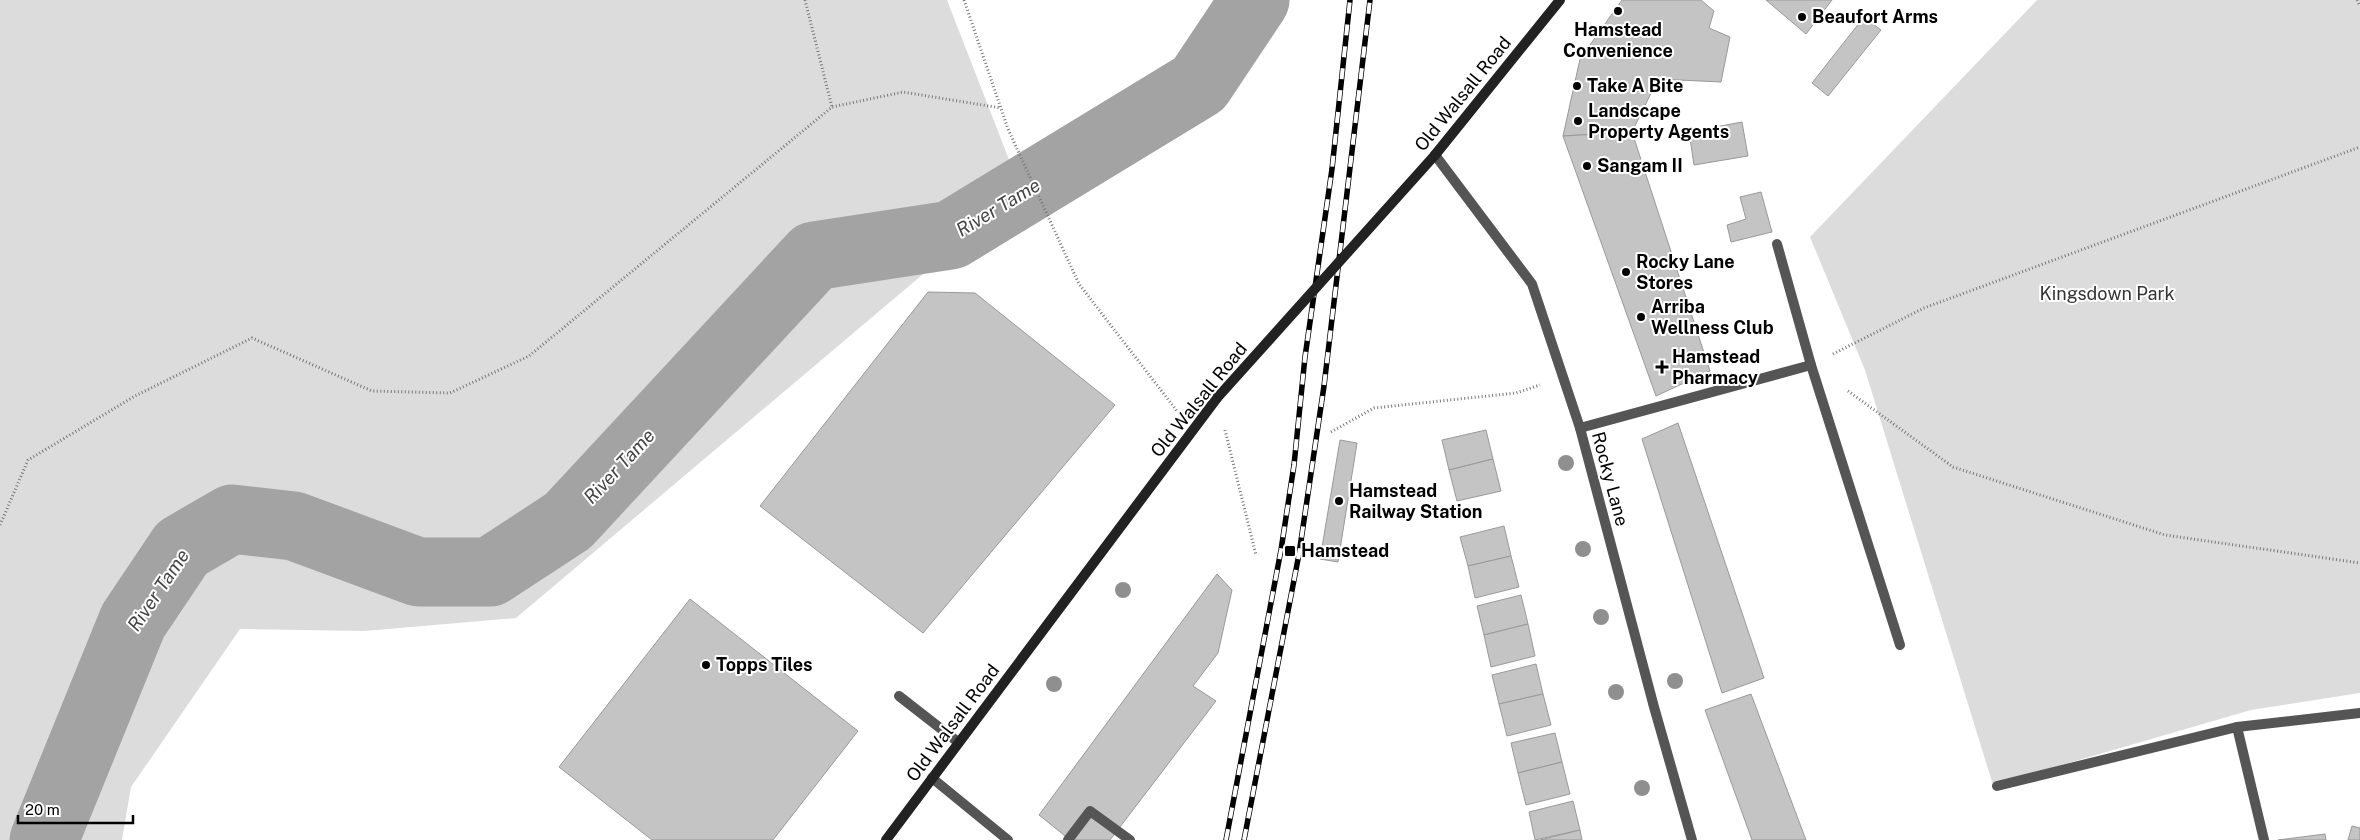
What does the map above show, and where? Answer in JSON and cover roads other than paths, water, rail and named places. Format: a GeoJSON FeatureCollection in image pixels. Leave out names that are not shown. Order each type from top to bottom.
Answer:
{"type":"FeatureCollection","features":[{"type":"Feature","properties":{"kind":"main road","name":"Old Walsall Road"},"geometry":{"type":"LineString","coordinates":[[886,840],[1217,398],[1435,155],[1560,0]]}},
{"type":"Feature","properties":{"kind":"street","name":"Rocky Lane"},"geometry":{"type":"LineString","coordinates":[[1435,155],[1532,284],[1580,428],[1654,707],[1692,840]]}},
{"type":"Feature","properties":{"kind":"street"},"geometry":{"type":"LineString","coordinates":[[1777,244],[1812,365],[1900,645]]}},
{"type":"Feature","properties":{"kind":"street"},"geometry":{"type":"LineString","coordinates":[[1580,428],[1812,365]]}},
{"type":"Feature","properties":{"kind":"street"},"geometry":{"type":"LineString","coordinates":[[898,696],[958,742]]}},
{"type":"Feature","properties":{"kind":"street"},"geometry":{"type":"LineString","coordinates":[[1997,786],[2237,727],[2360,713]]}},
{"type":"Feature","properties":{"kind":"street"},"geometry":{"type":"LineString","coordinates":[[2237,727],[2264,840]]}},
{"type":"Feature","properties":{"kind":"street"},"geometry":{"type":"LineString","coordinates":[[932,778],[1008,840]]}},
{"type":"Feature","properties":{"kind":"street"},"geometry":{"type":"LineString","coordinates":[[1068,840],[1090,811],[1130,840]]}},
{"type":"Feature","properties":{"kind":"waterway","name":"River Tame"},"geometry":{"type":"LineString","coordinates":[[44,840],[133,621],[182,548],[232,519],[294,526],[418,572],[490,572],[568,521],[814,256],[951,235],[1199,84],[1255,0]]}},
{"type":"Feature","properties":{"kind":"railway"},"geometry":{"type":"LineString","coordinates":[[1226,840],[1281,550],[1294,465],[1305,357],[1332,169],[1350,0]]}},
{"type":"Feature","properties":{"kind":"railway"},"geometry":{"type":"LineString","coordinates":[[1244,840],[1299,554],[1324,386],[1370,0]]}},
{"type":"Feature","properties":{"kind":"place","name":"Hamstead Convenience"},"geometry":{"type":"Point","coordinates":[1618,11]}},
{"type":"Feature","properties":{"kind":"place","name":"Beaufort Arms"},"geometry":{"type":"Point","coordinates":[1802,17]}},
{"type":"Feature","properties":{"kind":"place","name":"Take A Bite"},"geometry":{"type":"Point","coordinates":[1577,86]}},
{"type":"Feature","properties":{"kind":"place","name":"Landscape Property Agents"},"geometry":{"type":"Point","coordinates":[1578,121]}},
{"type":"Feature","properties":{"kind":"place","name":"Sangam II"},"geometry":{"type":"Point","coordinates":[1587,166]}},
{"type":"Feature","properties":{"kind":"place","name":"Rocky Lane Stores"},"geometry":{"type":"Point","coordinates":[1626,272]}},
{"type":"Feature","properties":{"kind":"place","name":"Arriba Wellness Club"},"geometry":{"type":"Point","coordinates":[1641,317]}},
{"type":"Feature","properties":{"kind":"place","name":"Hamstead Pharmacy"},"geometry":{"type":"Point","coordinates":[1662,367]}},
{"type":"Feature","properties":{"kind":"place","name":"Hamstead Railway Station"},"geometry":{"type":"Point","coordinates":[1339,501]}},
{"type":"Feature","properties":{"kind":"place","name":"Hamstead"},"geometry":{"type":"Point","coordinates":[1290,551]}},
{"type":"Feature","properties":{"kind":"place","name":"Topps Tiles"},"geometry":{"type":"Point","coordinates":[706,665]}},
{"type":"Feature","properties":{"kind":"park label","name":"Kingsdown Park"},"geometry":{"type":"Point","coordinates":[2107,294]}}]}
